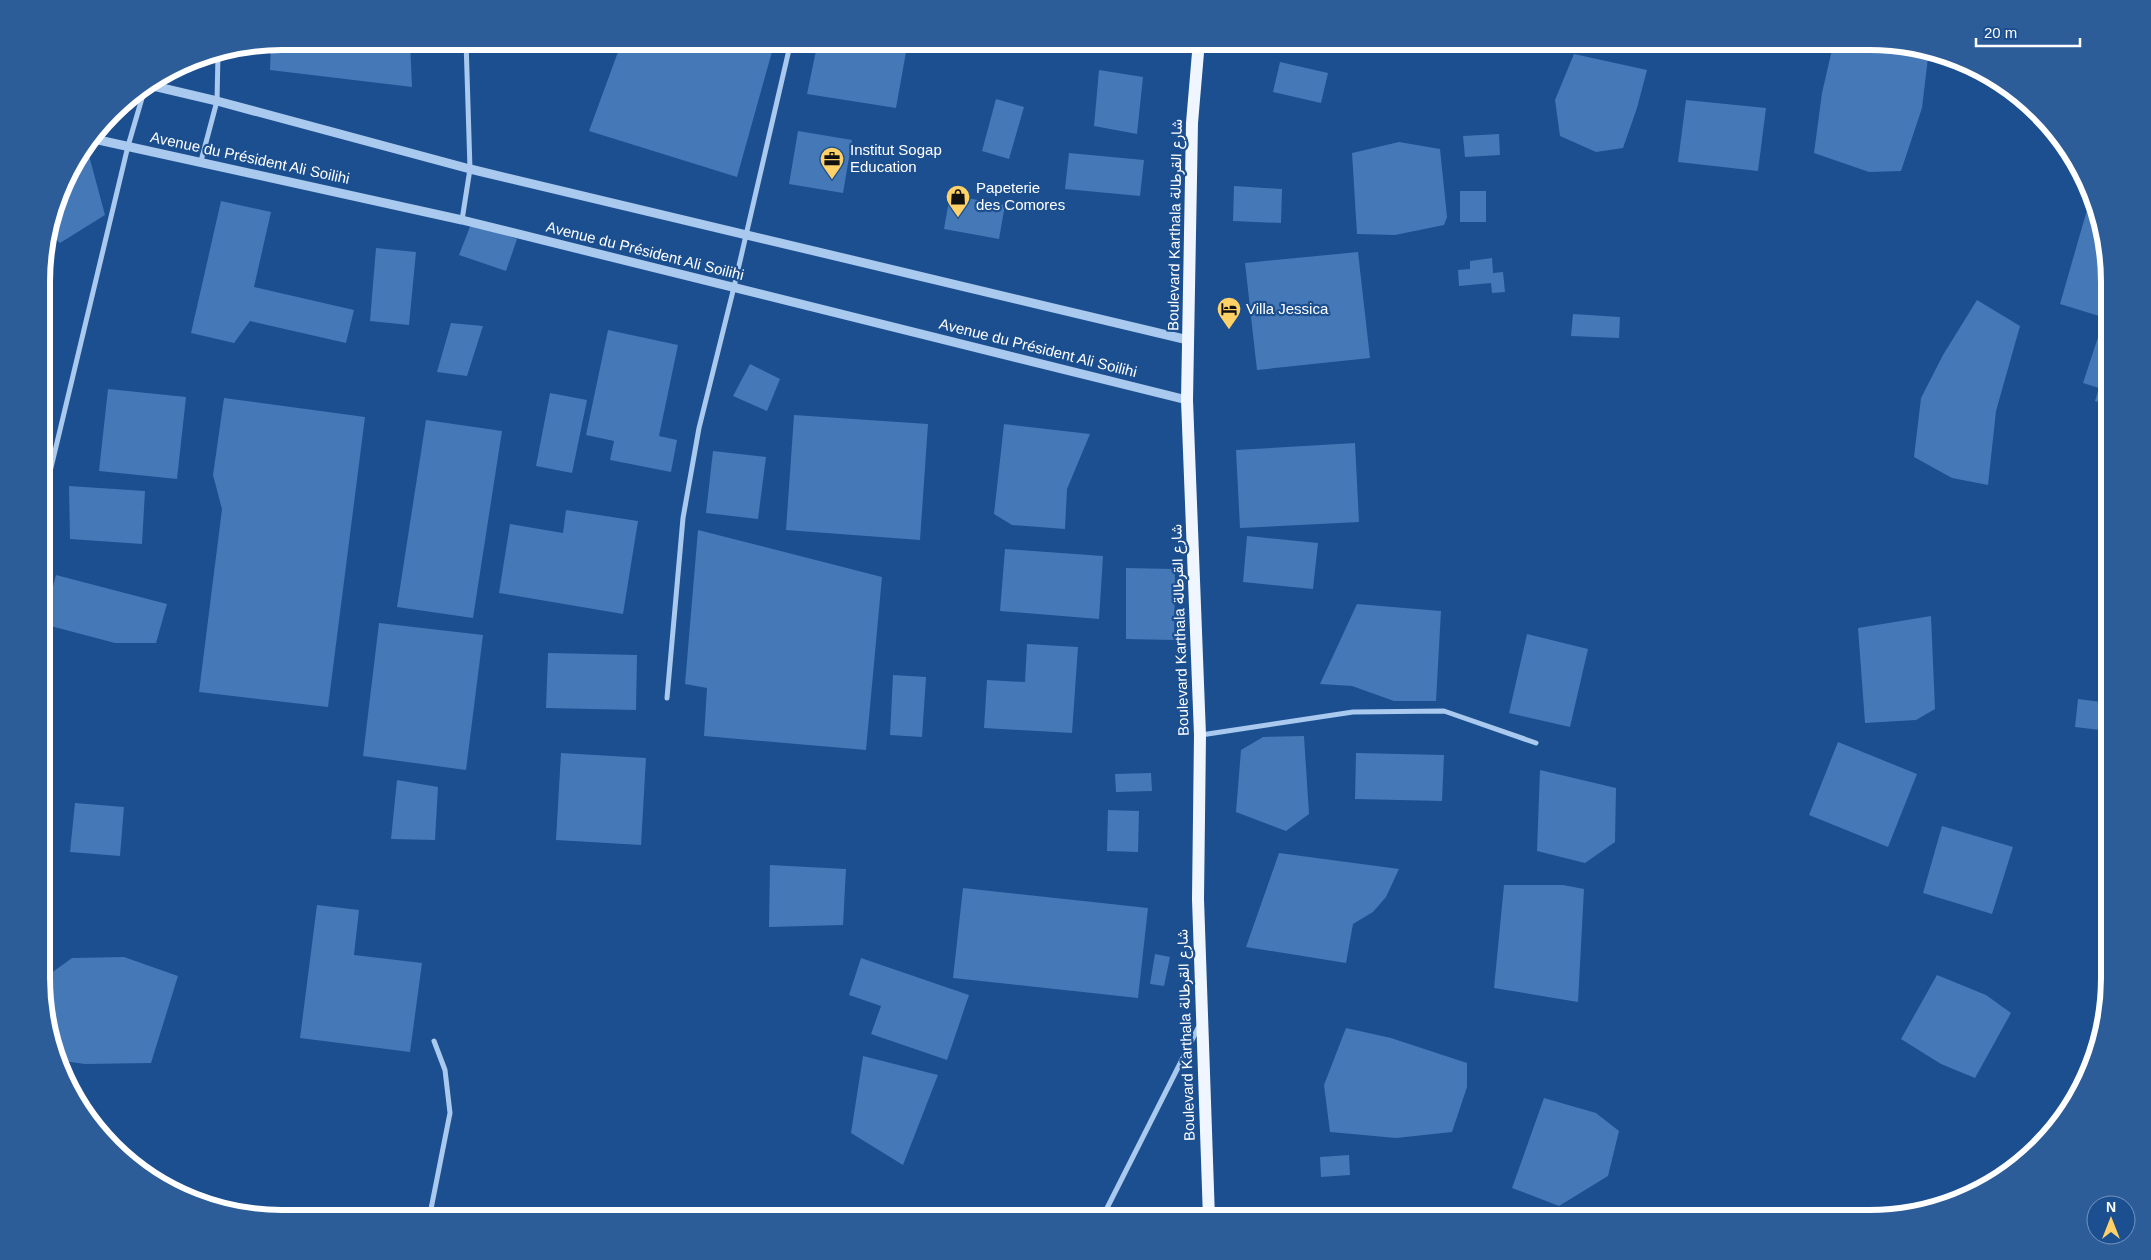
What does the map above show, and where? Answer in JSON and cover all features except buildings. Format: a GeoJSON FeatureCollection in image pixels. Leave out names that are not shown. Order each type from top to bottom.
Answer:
{"type":"FeatureCollection","features":[{"type":"Feature","properties":{"kind":"main road","name":"Boulevard Karthala شارع القرطالة"},"geometry":{"type":"LineString","coordinates":[[1197,50],[1192,123],[1187,400],[1200,735],[1198,900],[1209,1210]]}},
{"type":"Feature","properties":{"kind":"street"},"geometry":{"type":"LineString","coordinates":[[462,220],[470,169],[466,50]]}},
{"type":"Feature","properties":{"kind":"street"},"geometry":{"type":"LineString","coordinates":[[667,698],[683,518],[688,486],[699,428],[734,286],[788,50]]}},
{"type":"Feature","properties":{"kind":"street"},"geometry":{"type":"LineString","coordinates":[[201,161],[217,101],[218,59]]}},
{"type":"Feature","properties":{"kind":"street"},"geometry":{"type":"LineString","coordinates":[[157,87],[217,101],[470,169],[1188,340]]}},
{"type":"Feature","properties":{"kind":"street"},"geometry":{"type":"LineString","coordinates":[[50,472],[128,146],[142,97]]}},
{"type":"Feature","properties":{"kind":"street","name":"Avenue du Président Ali Soilihi"},"geometry":{"type":"LineString","coordinates":[[99,140],[462,220],[1187,400]]}},
{"type":"Feature","properties":{"kind":"street"},"geometry":{"type":"LineString","coordinates":[[1200,735],[1353,712],[1444,712],[1536,743]]}},
{"type":"Feature","properties":{"kind":"street"},"geometry":{"type":"LineString","coordinates":[[1106,1210],[1201,1023]]}},
{"type":"Feature","properties":{"kind":"street"},"geometry":{"type":"LineString","coordinates":[[431,1210],[450,1113],[445,1070],[434,1041]]}},
{"type":"Feature","properties":{"kind":"place","name":"Institut Sogap Education"},"geometry":{"type":"Point","coordinates":[832,180]}},
{"type":"Feature","properties":{"kind":"place","name":"Papeterie des Comores"},"geometry":{"type":"Point","coordinates":[958,218]}},
{"type":"Feature","properties":{"kind":"place","name":"Villa Jessica"},"geometry":{"type":"Point","coordinates":[1229,330]}}]}
